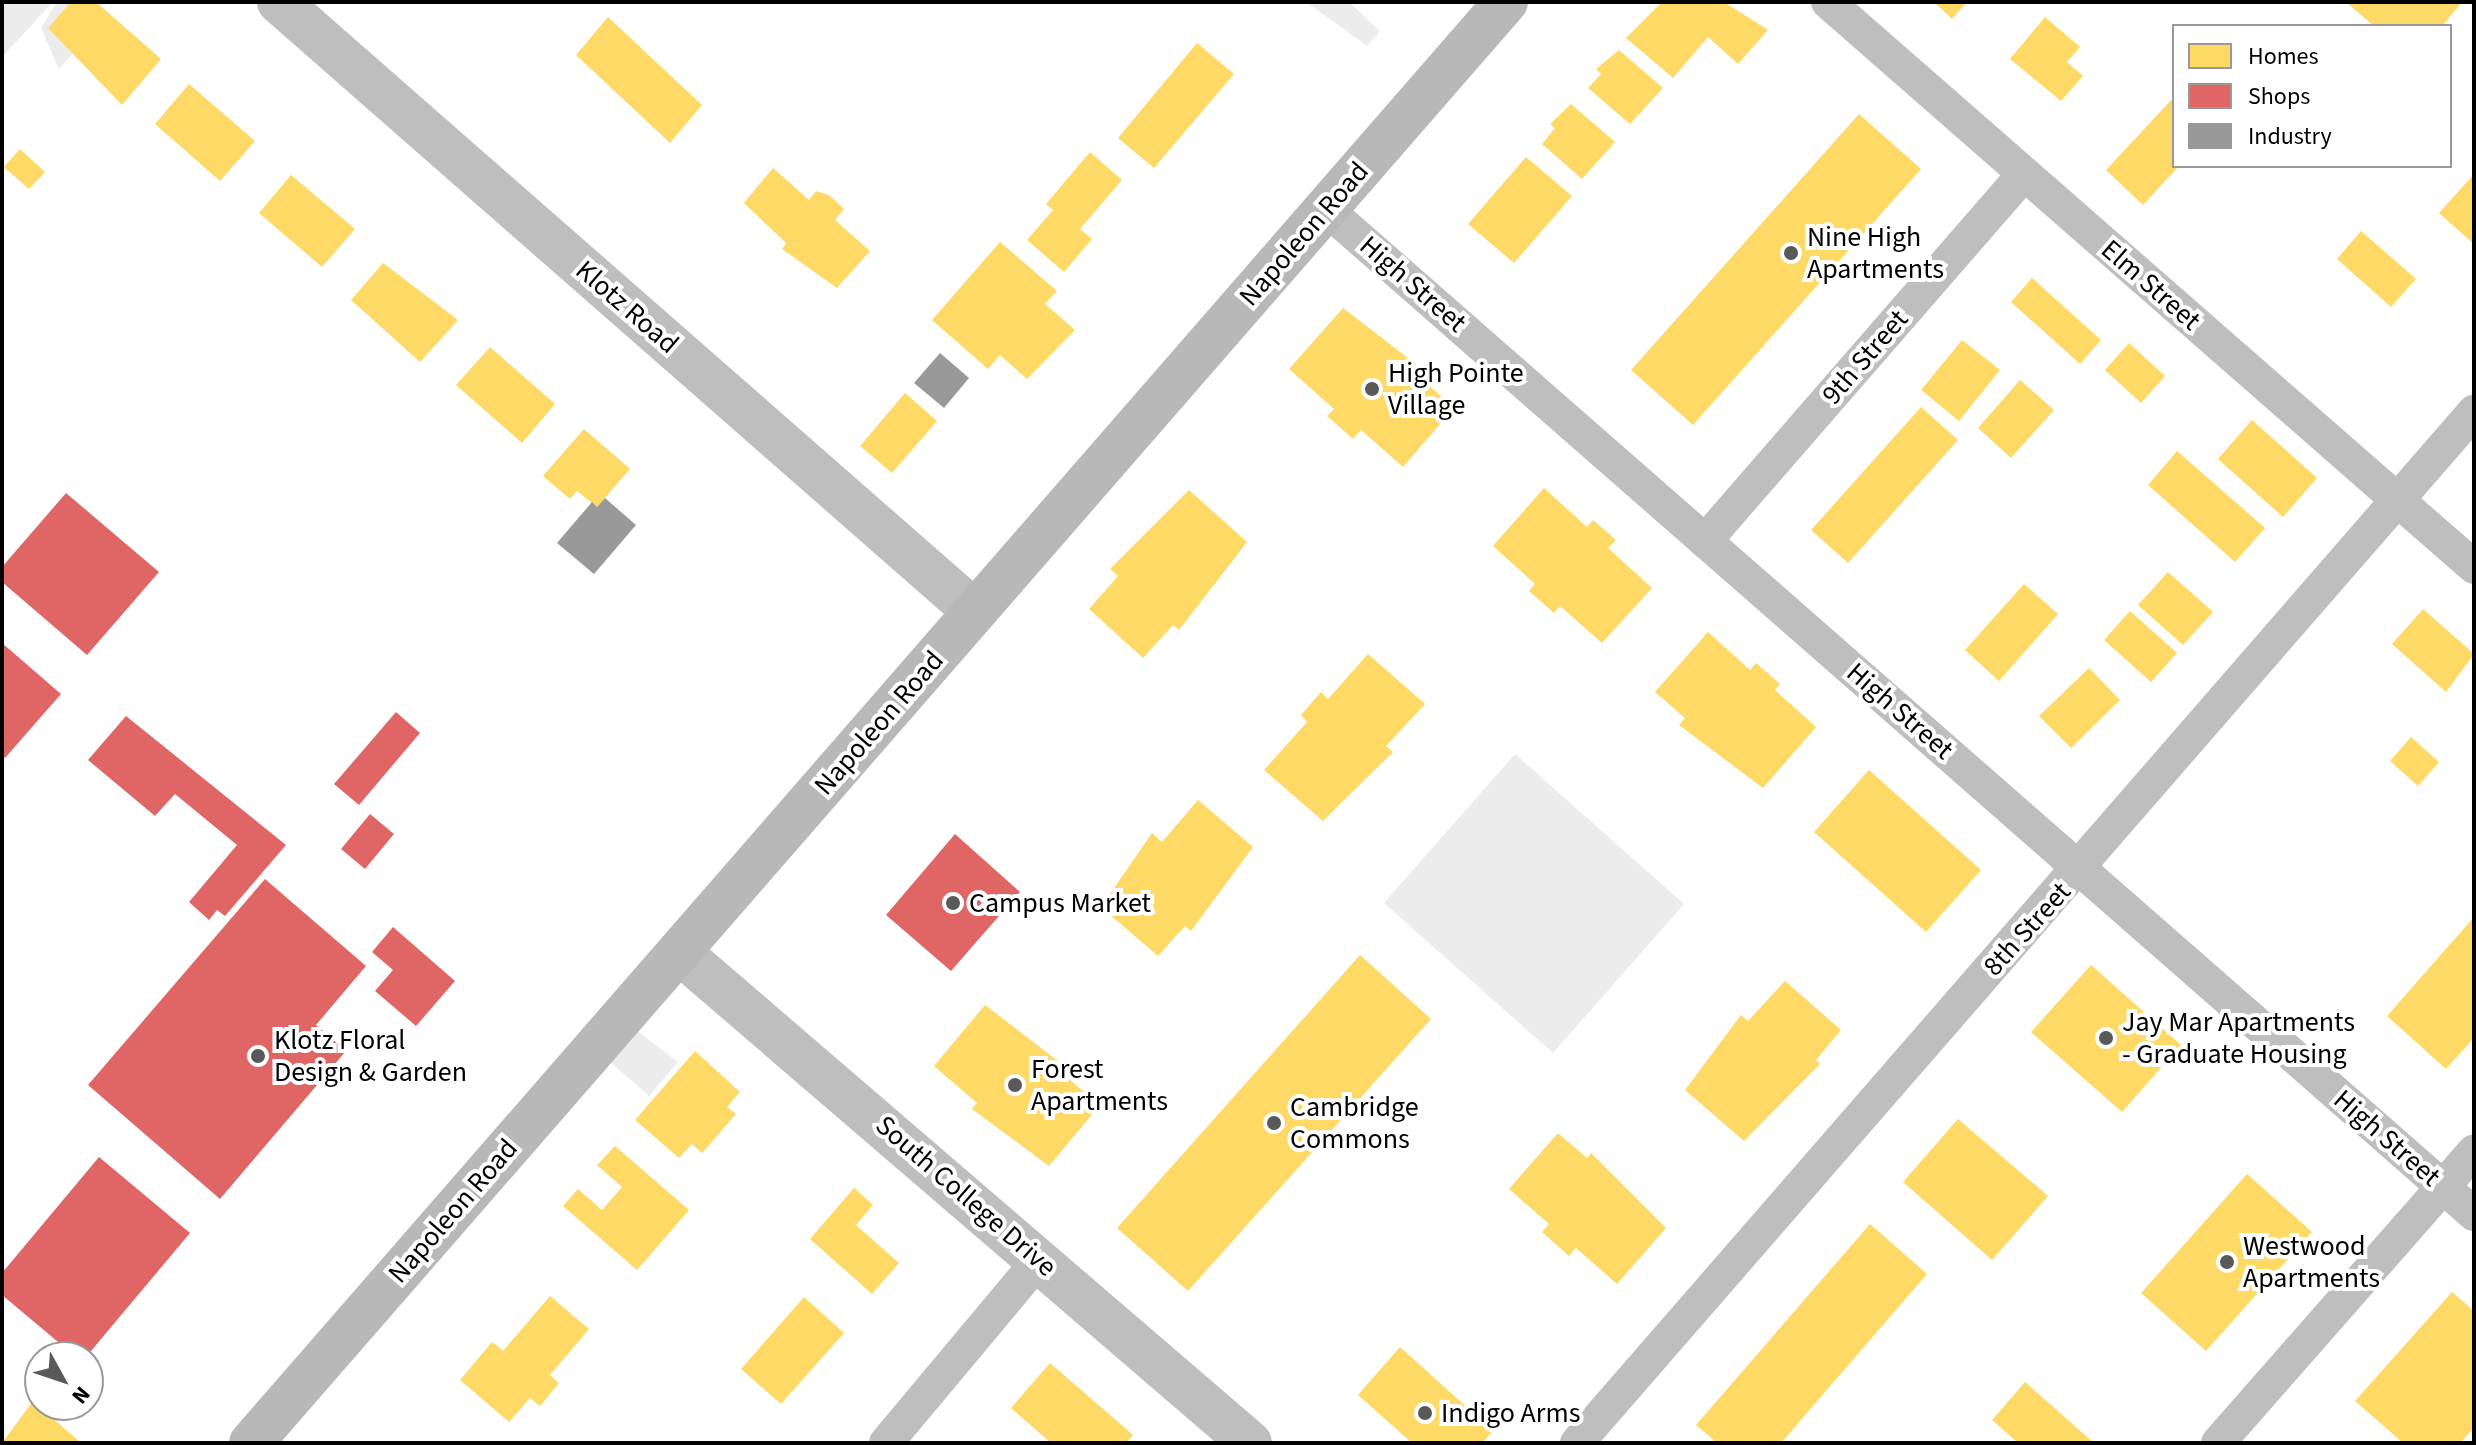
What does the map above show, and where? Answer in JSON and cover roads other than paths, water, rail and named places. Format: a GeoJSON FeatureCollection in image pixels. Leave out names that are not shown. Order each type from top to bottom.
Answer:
{"type":"FeatureCollection","features":[{"type":"Feature","properties":{"kind":"main road","name":"Napoleon Road"},"geometry":{"type":"LineString","coordinates":[[251,1443],[1506,2]]}},
{"type":"Feature","properties":{"kind":"street","name":"Klotz Road"},"geometry":{"type":"LineString","coordinates":[[279,2],[975,612]]}},
{"type":"Feature","properties":{"kind":"street","name":"Elm Street"},"geometry":{"type":"LineString","coordinates":[[1828,2],[2474,567]]}},
{"type":"Feature","properties":{"kind":"street","name":"9th Street"},"geometry":{"type":"LineString","coordinates":[[1705,541],[2024,174]]}},
{"type":"Feature","properties":{"kind":"street","name":"High Street"},"geometry":{"type":"LineString","coordinates":[[1326,209],[2474,1214]]}},
{"type":"Feature","properties":{"kind":"street","name":"8th Street"},"geometry":{"type":"LineString","coordinates":[[1577,1443],[2080,869],[2474,412]]}},
{"type":"Feature","properties":{"kind":"street","name":"South College Drive"},"geometry":{"type":"LineString","coordinates":[[679,952],[1250,1443]]}},
{"type":"Feature","properties":{"kind":"street"},"geometry":{"type":"LineString","coordinates":[[2218,1443],[2474,1152]]}},
{"type":"Feature","properties":{"kind":"street"},"geometry":{"type":"LineString","coordinates":[[886,1443],[1039,1260]]}},
{"type":"Feature","properties":{"kind":"place","name":"Nine High Apartments"},"geometry":{"type":"Point","coordinates":[1791,253]}},
{"type":"Feature","properties":{"kind":"place","name":"High Pointe Village"},"geometry":{"type":"Point","coordinates":[1372,389]}},
{"type":"Feature","properties":{"kind":"place","name":"Campus Market"},"geometry":{"type":"Point","coordinates":[953,903]}},
{"type":"Feature","properties":{"kind":"place","name":"Jay Mar Apartments - Graduate Housing"},"geometry":{"type":"Point","coordinates":[2106,1038]}},
{"type":"Feature","properties":{"kind":"place","name":"Klotz Floral Design & Garden"},"geometry":{"type":"Point","coordinates":[258,1056]}},
{"type":"Feature","properties":{"kind":"place","name":"Forest Apartments"},"geometry":{"type":"Point","coordinates":[1015,1085]}},
{"type":"Feature","properties":{"kind":"place","name":"Cambridge Commons"},"geometry":{"type":"Point","coordinates":[1274,1123]}},
{"type":"Feature","properties":{"kind":"place","name":"Westwood Apartments"},"geometry":{"type":"Point","coordinates":[2227,1262]}},
{"type":"Feature","properties":{"kind":"place","name":"Indigo Arms"},"geometry":{"type":"Point","coordinates":[1425,1413]}}]}
